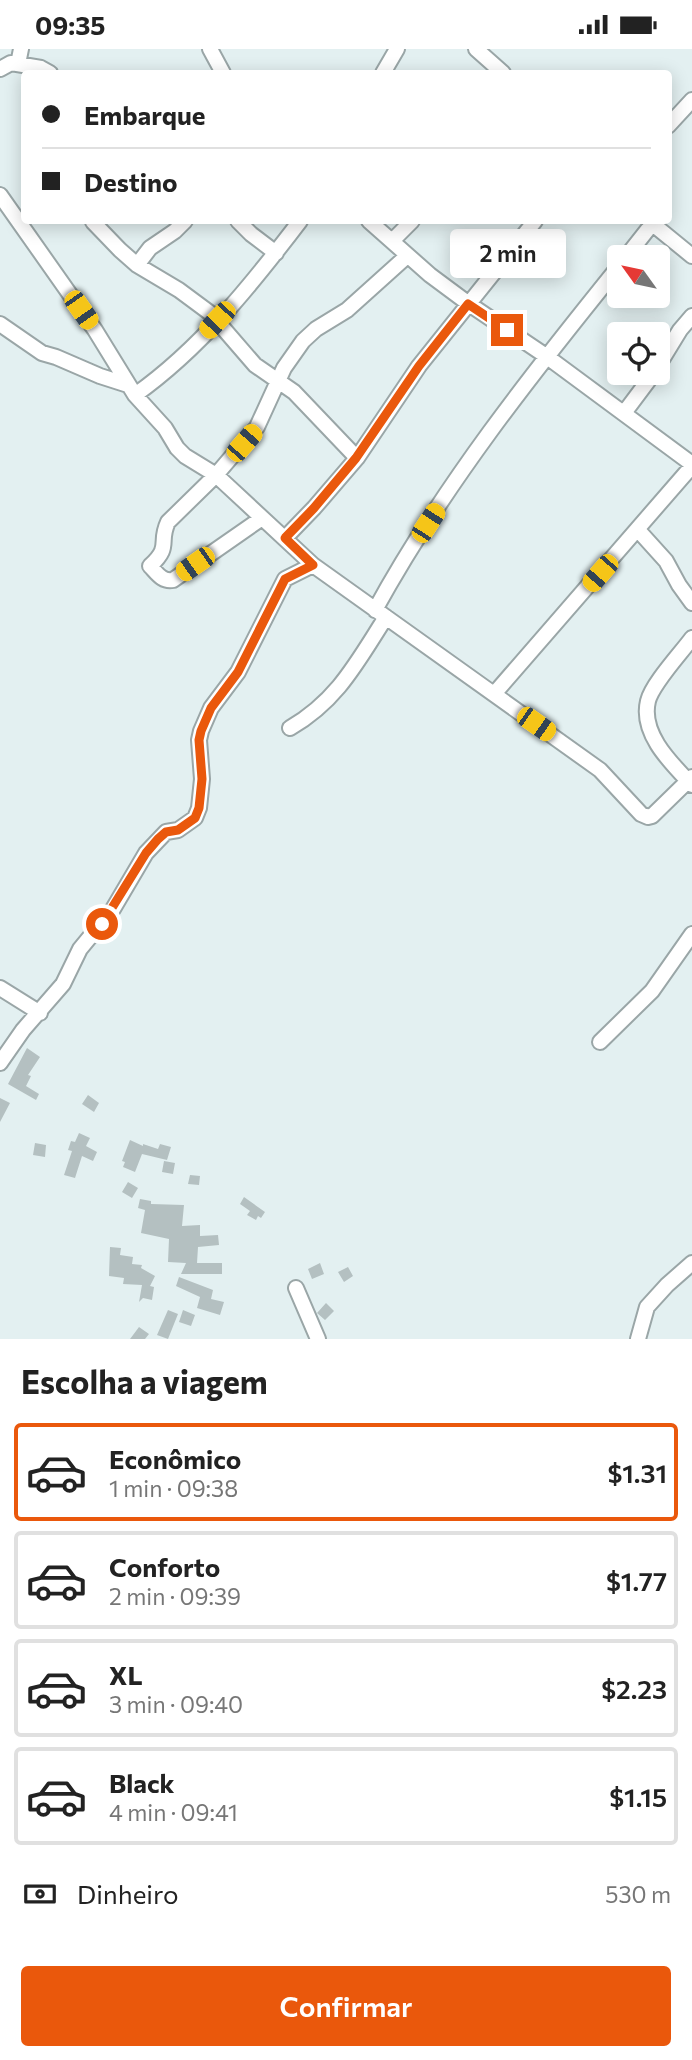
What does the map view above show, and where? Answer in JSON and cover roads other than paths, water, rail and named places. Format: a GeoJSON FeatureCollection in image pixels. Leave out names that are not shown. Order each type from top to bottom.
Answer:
{"type":"FeatureCollection","features":[{"type":"Feature","properties":{"kind":"street"},"geometry":{"type":"LineString","coordinates":[[210,49],[221,70]]}},
{"type":"Feature","properties":{"kind":"street"},"geometry":{"type":"LineString","coordinates":[[385,70],[397,49]]}},
{"type":"Feature","properties":{"kind":"street"},"geometry":{"type":"LineString","coordinates":[[475,49],[500,70]]}},
{"type":"Feature","properties":{"kind":"street"},"geometry":{"type":"LineString","coordinates":[[0,69],[20,56],[45,70]]}},
{"type":"Feature","properties":{"kind":"street"},"geometry":{"type":"LineString","coordinates":[[672,122],[692,100]]}},
{"type":"Feature","properties":{"kind":"street"},"geometry":{"type":"LineString","coordinates":[[0,195],[95,330],[131,390],[165,428],[185,456],[216,475],[313,565],[600,770],[645,816],[652,816],[691,781],[664,753],[653,737],[647,710],[648,699],[654,688],[692,638]]}},
{"type":"Feature","properties":{"kind":"street"},"geometry":{"type":"LineString","coordinates":[[95,224],[137,265],[180,290],[217,320],[255,365],[294,392],[356,458]]}},
{"type":"Feature","properties":{"kind":"street"},"geometry":{"type":"LineString","coordinates":[[137,265],[150,248],[183,224]]}},
{"type":"Feature","properties":{"kind":"street"},"geometry":{"type":"LineString","coordinates":[[241,224],[276,253]]}},
{"type":"Feature","properties":{"kind":"street"},"geometry":{"type":"LineString","coordinates":[[131,390],[177,362],[276,253],[298,224]]}},
{"type":"Feature","properties":{"kind":"street"},"geometry":{"type":"LineString","coordinates":[[372,224],[468,304],[546,356],[692,465],[494,694]]}},
{"type":"Feature","properties":{"kind":"street"},"geometry":{"type":"LineString","coordinates":[[392,241],[409,224]]}},
{"type":"Feature","properties":{"kind":"street"},"geometry":{"type":"LineString","coordinates":[[285,538],[356,458],[419,366],[533,224]]}},
{"type":"Feature","properties":{"kind":"street"},"geometry":{"type":"LineString","coordinates":[[634,245],[649,224]]}},
{"type":"Feature","properties":{"kind":"street"},"geometry":{"type":"LineString","coordinates":[[652,224],[692,256]]}},
{"type":"Feature","properties":{"kind":"street"},"geometry":{"type":"LineString","coordinates":[[262,518],[173,580],[162,579],[150,566],[163,552],[168,522],[216,475],[257,427],[277,382],[303,341],[316,329],[347,310],[407,255]]}},
{"type":"Feature","properties":{"kind":"street"},"geometry":{"type":"LineString","coordinates":[[290,728],[315,712],[342,684],[363,655],[399,567],[466,466],[546,356],[607,281]]}},
{"type":"Feature","properties":{"kind":"street"},"geometry":{"type":"LineString","coordinates":[[670,346],[692,316]]}},
{"type":"Feature","properties":{"kind":"street"},"geometry":{"type":"LineString","coordinates":[[0,324],[42,353],[131,390]]}},
{"type":"Feature","properties":{"kind":"street"},"geometry":{"type":"LineString","coordinates":[[624,413],[645,385]]}},
{"type":"Feature","properties":{"kind":"street"},"geometry":{"type":"LineString","coordinates":[[638,530],[666,561],[692,603]]}},
{"type":"Feature","properties":{"kind":"street"},"geometry":{"type":"LineString","coordinates":[[0,1063],[23,1030],[62,984],[80,949],[113,909],[146,853],[166,832],[178,830],[195,818],[199,808],[202,779],[199,740],[211,708],[238,672],[285,579],[313,565]]}},
{"type":"Feature","properties":{"kind":"street"},"geometry":{"type":"LineString","coordinates":[[600,1042],[652,991],[692,934]]}},
{"type":"Feature","properties":{"kind":"street"},"geometry":{"type":"LineString","coordinates":[[0,988],[40,1013]]}},
{"type":"Feature","properties":{"kind":"street"},"geometry":{"type":"LineString","coordinates":[[638,1339],[648,1307],[655,1297],[692,1263]]}},
{"type":"Feature","properties":{"kind":"street"},"geometry":{"type":"LineString","coordinates":[[296,1288],[318,1339]]}}]}
